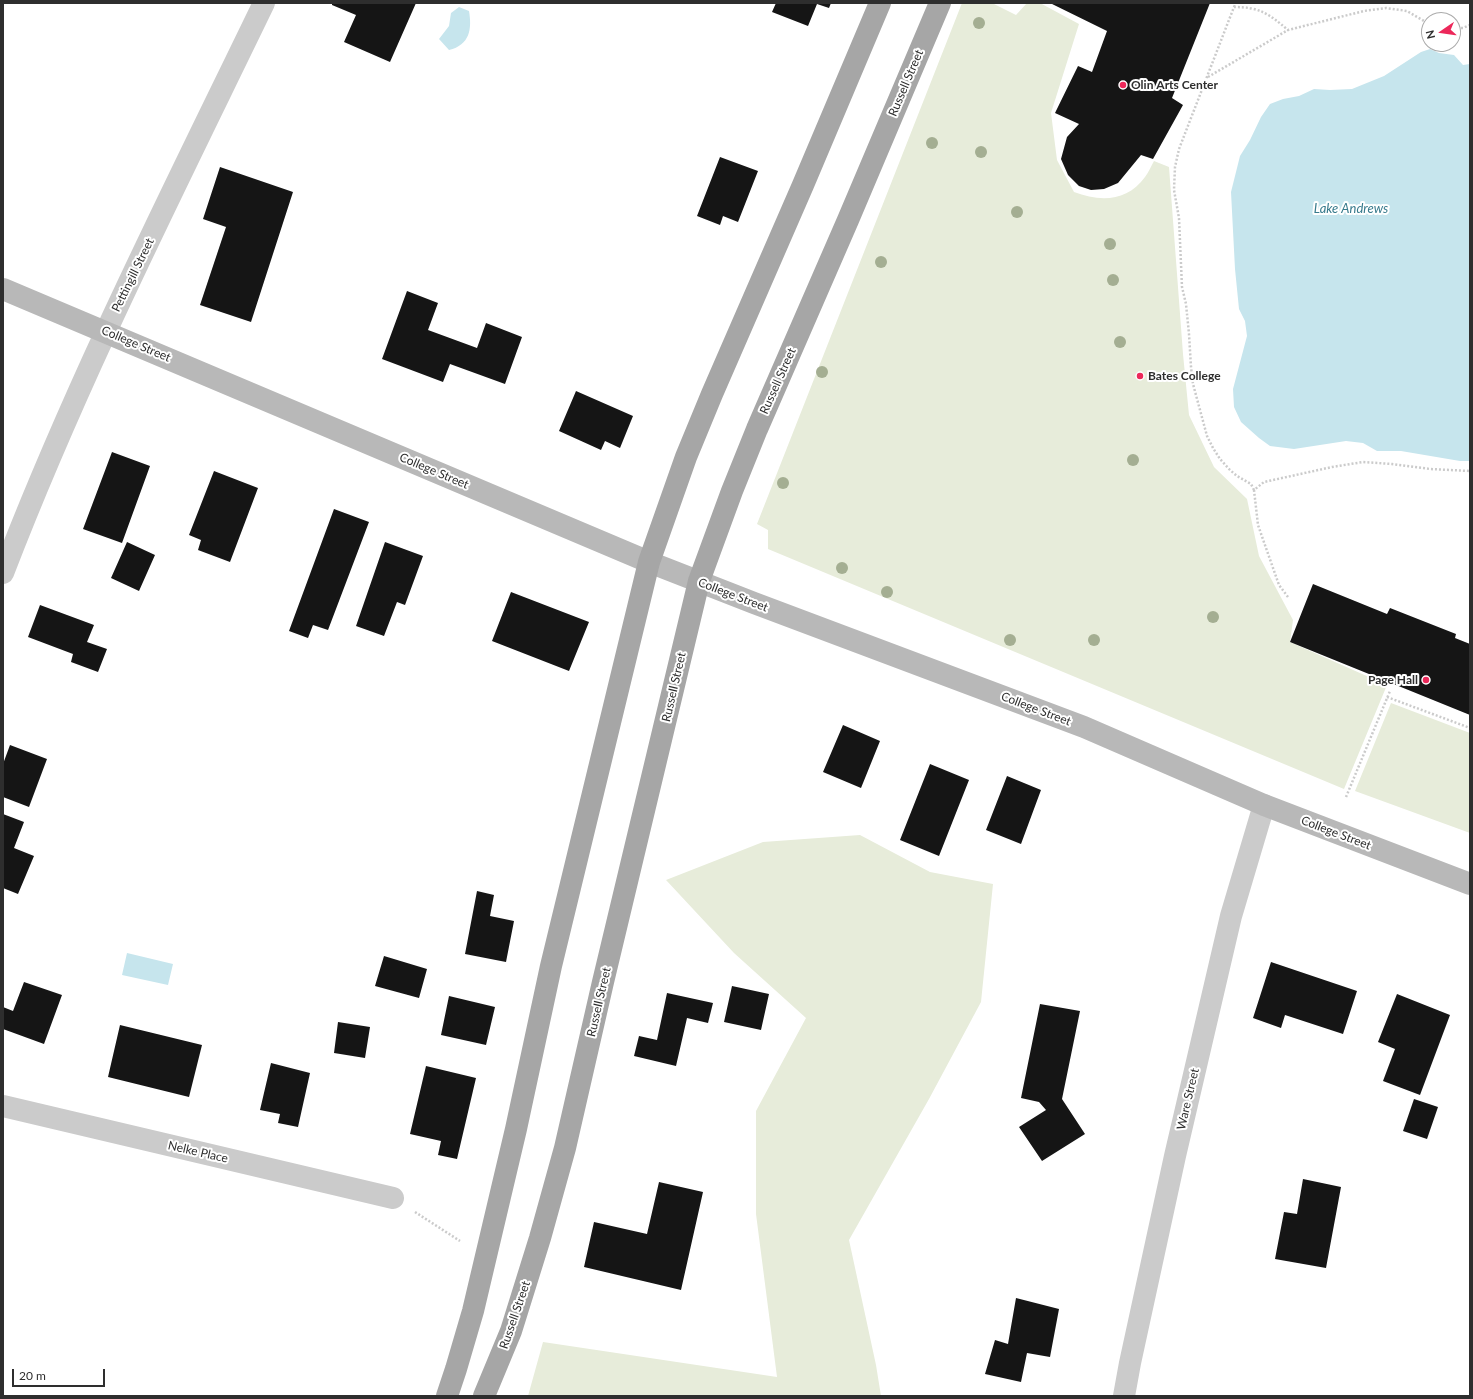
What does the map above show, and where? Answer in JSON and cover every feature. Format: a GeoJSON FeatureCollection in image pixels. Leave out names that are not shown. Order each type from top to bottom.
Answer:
{"type":"FeatureCollection","features":[{"type":"Feature","properties":{"kind":"main road"},"geometry":{"type":"LineString","coordinates":[[447,1396],[474,1303],[516,1128],[551,966],[649,562],[686,457],[709,401],[880,3]]}},
{"type":"Feature","properties":{"kind":"main road","name":"Russell Street"},"geometry":{"type":"LineString","coordinates":[[484,1396],[511,1331],[540,1238],[565,1148],[699,581],[754,436],[940,3]]}},
{"type":"Feature","properties":{"kind":"main road","name":"College Street"},"geometry":{"type":"LineString","coordinates":[[3,288],[649,562],[1084,727],[1264,805],[1470,884]]}},
{"type":"Feature","properties":{"kind":"main road"},"geometry":{"type":"LineString","coordinates":[[490,1396],[511,1331]]}},
{"type":"Feature","properties":{"kind":"street","name":"Pettingill Street"},"geometry":{"type":"LineString","coordinates":[[3,573],[26,512],[106,331],[264,3]]}},
{"type":"Feature","properties":{"kind":"street","name":"Ware Street"},"geometry":{"type":"LineString","coordinates":[[1124,1396],[1175,1156],[1231,916],[1264,805]]}},
{"type":"Feature","properties":{"kind":"street","name":"Nelke Place"},"geometry":{"type":"LineString","coordinates":[[3,1106],[393,1198]]}},
{"type":"Feature","properties":{"kind":"path"},"geometry":{"type":"LineString","coordinates":[[1236,3],[1179,149],[1175,168],[1174,190],[1179,218],[1182,287],[1190,334],[1193,384],[1207,436],[1220,458],[1237,476],[1251,484],[1254,490],[1258,525],[1279,585],[1288,597]]}},
{"type":"Feature","properties":{"kind":"path"},"geometry":{"type":"LineString","coordinates":[[1234,7],[1249,7],[1270,15],[1288,30]]}},
{"type":"Feature","properties":{"kind":"path"},"geometry":{"type":"LineString","coordinates":[[1207,77],[1288,30],[1358,12],[1386,8],[1408,11],[1421,20]]}},
{"type":"Feature","properties":{"kind":"path"},"geometry":{"type":"LineString","coordinates":[[1254,490],[1264,482],[1332,467],[1363,462],[1430,469],[1470,470]]}},
{"type":"Feature","properties":{"kind":"path"},"geometry":{"type":"LineString","coordinates":[[1346,797],[1390,691]]}},
{"type":"Feature","properties":{"kind":"path"},"geometry":{"type":"LineString","coordinates":[[1387,697],[1470,728]]}},
{"type":"Feature","properties":{"kind":"path"},"geometry":{"type":"LineString","coordinates":[[393,1198],[460,1242]]}},
{"type":"Feature","properties":{"kind":"green space"},"geometry":{"type":"Polygon","coordinates":[[[962,3],[992,3],[1016,15],[1027,3],[1040,3],[1079,24],[1051,113],[1057,160],[1074,192],[1094,197],[1112,198],[1130,191],[1138,185],[1154,161],[1169,167],[1189,415],[1214,467],[1247,499],[1259,556],[1293,620],[1290,642],[1387,685],[1344,789],[768,549],[768,530],[757,524],[962,3]]]}},
{"type":"Feature","properties":{"kind":"green space"},"geometry":{"type":"Polygon","coordinates":[[[1391,703],[1470,733],[1470,833],[1355,791],[1391,703]]]}},
{"type":"Feature","properties":{"kind":"green space"},"geometry":{"type":"Polygon","coordinates":[[[860,835],[930,872],[993,884],[981,1002],[929,1099],[849,1240],[876,1365],[881,1396],[528,1396],[543,1342],[777,1377],[756,1214],[756,1111],[806,1018],[734,953],[666,880],[763,842],[860,835]]]}},
{"type":"Feature","properties":{"kind":"water"},"geometry":{"type":"Polygon","coordinates":[[[459,7],[469,11],[470,30],[465,40],[461,44],[456,48],[449,50],[439,39],[449,26],[451,13],[459,7]]]}},
{"type":"Feature","properties":{"kind":"water","name":"Lake Andrews"},"geometry":{"type":"Polygon","coordinates":[[[1421,52],[1437,52],[1454,55],[1463,65],[1470,64],[1470,461],[1460,461],[1401,451],[1377,451],[1363,443],[1346,441],[1294,449],[1270,446],[1241,422],[1234,407],[1233,389],[1247,336],[1245,321],[1239,309],[1235,269],[1231,192],[1240,156],[1250,140],[1261,117],[1270,104],[1283,99],[1299,96],[1314,89],[1352,89],[1384,76],[1421,52]]]}},
{"type":"Feature","properties":{"kind":"water"},"geometry":{"type":"Polygon","coordinates":[[[127,953],[173,964],[168,985],[122,975],[127,953]]]}},
{"type":"Feature","properties":{"kind":"building"},"geometry":{"type":"Polygon","coordinates":[[[332,3],[416,3],[390,62],[344,42],[356,15],[332,5],[332,3]]]}},
{"type":"Feature","properties":{"kind":"building"},"geometry":{"type":"Polygon","coordinates":[[[776,3],[831,3],[829,8],[817,4],[808,26],[772,12],[776,3]]]}},
{"type":"Feature","properties":{"kind":"building","name":"Olin Arts Center"},"geometry":{"type":"Polygon","coordinates":[[[1050,3],[1210,3],[1172,98],[1183,105],[1153,159],[1141,155],[1118,183],[1104,189],[1091,190],[1079,186],[1068,175],[1061,159],[1067,137],[1079,124],[1055,113],[1078,66],[1092,72],[1107,31],[1050,3]]]}},
{"type":"Feature","properties":{"kind":"building"},"geometry":{"type":"Polygon","coordinates":[[[720,157],[758,171],[738,222],[723,216],[720,225],[697,216],[720,157]]]}},
{"type":"Feature","properties":{"kind":"building"},"geometry":{"type":"Polygon","coordinates":[[[220,167],[293,192],[251,322],[200,305],[226,227],[203,219],[220,167]]]}},
{"type":"Feature","properties":{"kind":"building"},"geometry":{"type":"Polygon","coordinates":[[[407,291],[438,303],[428,330],[477,348],[486,323],[522,337],[505,384],[450,364],[443,382],[382,359],[407,291]]]}},
{"type":"Feature","properties":{"kind":"building"},"geometry":{"type":"Polygon","coordinates":[[[576,391],[633,416],[620,448],[605,441],[601,450],[559,431],[576,391]]]}},
{"type":"Feature","properties":{"kind":"building"},"geometry":{"type":"Polygon","coordinates":[[[112,452],[150,466],[122,543],[83,529],[112,452]]]}},
{"type":"Feature","properties":{"kind":"building"},"geometry":{"type":"Polygon","coordinates":[[[214,471],[258,488],[230,562],[198,550],[201,540],[189,535],[214,471]]]}},
{"type":"Feature","properties":{"kind":"building"},"geometry":{"type":"Polygon","coordinates":[[[334,509],[369,522],[328,630],[313,625],[308,638],[289,631],[334,509]]]}},
{"type":"Feature","properties":{"kind":"building"},"geometry":{"type":"Polygon","coordinates":[[[127,542],[155,555],[139,591],[111,578],[127,542]]]}},
{"type":"Feature","properties":{"kind":"building"},"geometry":{"type":"Polygon","coordinates":[[[385,542],[423,556],[405,605],[397,602],[384,636],[356,626],[385,542]]]}},
{"type":"Feature","properties":{"kind":"building","name":"Page Hall"},"geometry":{"type":"Polygon","coordinates":[[[1313,584],[1387,614],[1390,608],[1456,634],[1455,638],[1470,644],[1470,715],[1290,642],[1313,584]]]}},
{"type":"Feature","properties":{"kind":"building"},"geometry":{"type":"Polygon","coordinates":[[[511,592],[589,622],[569,671],[492,641],[511,592]]]}},
{"type":"Feature","properties":{"kind":"building"},"geometry":{"type":"Polygon","coordinates":[[[40,605],[94,625],[87,642],[107,649],[98,672],[71,662],[73,654],[28,637],[40,605]]]}},
{"type":"Feature","properties":{"kind":"building"},"geometry":{"type":"Polygon","coordinates":[[[843,725],[880,741],[861,788],[823,772],[843,725]]]}},
{"type":"Feature","properties":{"kind":"building"},"geometry":{"type":"Polygon","coordinates":[[[10,745],[47,759],[29,807],[3,797],[3,764],[10,745]]]}},
{"type":"Feature","properties":{"kind":"building"},"geometry":{"type":"Polygon","coordinates":[[[930,764],[969,780],[939,856],[900,840],[930,764]]]}},
{"type":"Feature","properties":{"kind":"building"},"geometry":{"type":"Polygon","coordinates":[[[1007,776],[1041,790],[1021,844],[986,830],[1007,776]]]}},
{"type":"Feature","properties":{"kind":"building"},"geometry":{"type":"Polygon","coordinates":[[[3,814],[24,822],[14,848],[34,856],[18,894],[3,888],[3,814]]]}},
{"type":"Feature","properties":{"kind":"building"},"geometry":{"type":"Polygon","coordinates":[[[477,891],[494,895],[490,916],[514,921],[506,962],[465,954],[477,891]]]}},
{"type":"Feature","properties":{"kind":"building"},"geometry":{"type":"Polygon","coordinates":[[[384,956],[427,969],[419,998],[375,986],[384,956]]]}},
{"type":"Feature","properties":{"kind":"building"},"geometry":{"type":"Polygon","coordinates":[[[1271,962],[1357,991],[1343,1034],[1285,1015],[1281,1028],[1253,1018],[1271,962]]]}},
{"type":"Feature","properties":{"kind":"building"},"geometry":{"type":"Polygon","coordinates":[[[24,982],[62,995],[44,1044],[3,1029],[3,1007],[13,1011],[24,982]]]}},
{"type":"Feature","properties":{"kind":"building"},"geometry":{"type":"Polygon","coordinates":[[[732,986],[769,994],[761,1030],[724,1022],[732,986]]]}},
{"type":"Feature","properties":{"kind":"building"},"geometry":{"type":"Polygon","coordinates":[[[667,993],[713,1003],[708,1023],[687,1018],[676,1066],[634,1056],[639,1036],[657,1040],[667,993]]]}},
{"type":"Feature","properties":{"kind":"building"},"geometry":{"type":"Polygon","coordinates":[[[1397,994],[1450,1015],[1420,1095],[1383,1081],[1395,1049],[1378,1042],[1397,994]]]}},
{"type":"Feature","properties":{"kind":"building"},"geometry":{"type":"Polygon","coordinates":[[[449,996],[495,1007],[486,1045],[441,1035],[449,996]]]}},
{"type":"Feature","properties":{"kind":"building"},"geometry":{"type":"Polygon","coordinates":[[[1040,1004],[1080,1011],[1062,1099],[1085,1134],[1042,1161],[1019,1127],[1046,1110],[1039,1102],[1021,1098],[1040,1004]]]}},
{"type":"Feature","properties":{"kind":"building"},"geometry":{"type":"Polygon","coordinates":[[[338,1022],[370,1027],[365,1058],[334,1053],[338,1022]]]}},
{"type":"Feature","properties":{"kind":"building"},"geometry":{"type":"Polygon","coordinates":[[[120,1025],[202,1045],[189,1097],[108,1077],[120,1025]]]}},
{"type":"Feature","properties":{"kind":"building"},"geometry":{"type":"Polygon","coordinates":[[[271,1063],[310,1073],[298,1127],[278,1123],[280,1114],[260,1110],[271,1063]]]}},
{"type":"Feature","properties":{"kind":"building"},"geometry":{"type":"Polygon","coordinates":[[[426,1066],[476,1078],[457,1159],[438,1155],[441,1141],[410,1134],[426,1066]]]}},
{"type":"Feature","properties":{"kind":"building"},"geometry":{"type":"Polygon","coordinates":[[[1414,1099],[1438,1107],[1427,1139],[1403,1131],[1414,1099]]]}},
{"type":"Feature","properties":{"kind":"building"},"geometry":{"type":"Polygon","coordinates":[[[1303,1179],[1341,1187],[1326,1268],[1275,1259],[1284,1212],[1297,1214],[1303,1179]]]}},
{"type":"Feature","properties":{"kind":"building"},"geometry":{"type":"Polygon","coordinates":[[[659,1182],[703,1192],[681,1290],[584,1267],[594,1222],[647,1234],[659,1182]]]}},
{"type":"Feature","properties":{"kind":"building"},"geometry":{"type":"Polygon","coordinates":[[[1016,1298],[1059,1309],[1050,1357],[1027,1353],[1021,1382],[985,1374],[995,1340],[1008,1344],[1016,1298]]]}},
{"type":"Feature","properties":{"kind":"place","name":"Olin Arts Center"},"geometry":{"type":"Point","coordinates":[1123,85]}},
{"type":"Feature","properties":{"kind":"place","name":"Bates College"},"geometry":{"type":"Point","coordinates":[1140,376]}},
{"type":"Feature","properties":{"kind":"place","name":"Page Hall"},"geometry":{"type":"Point","coordinates":[1426,680]}}]}
